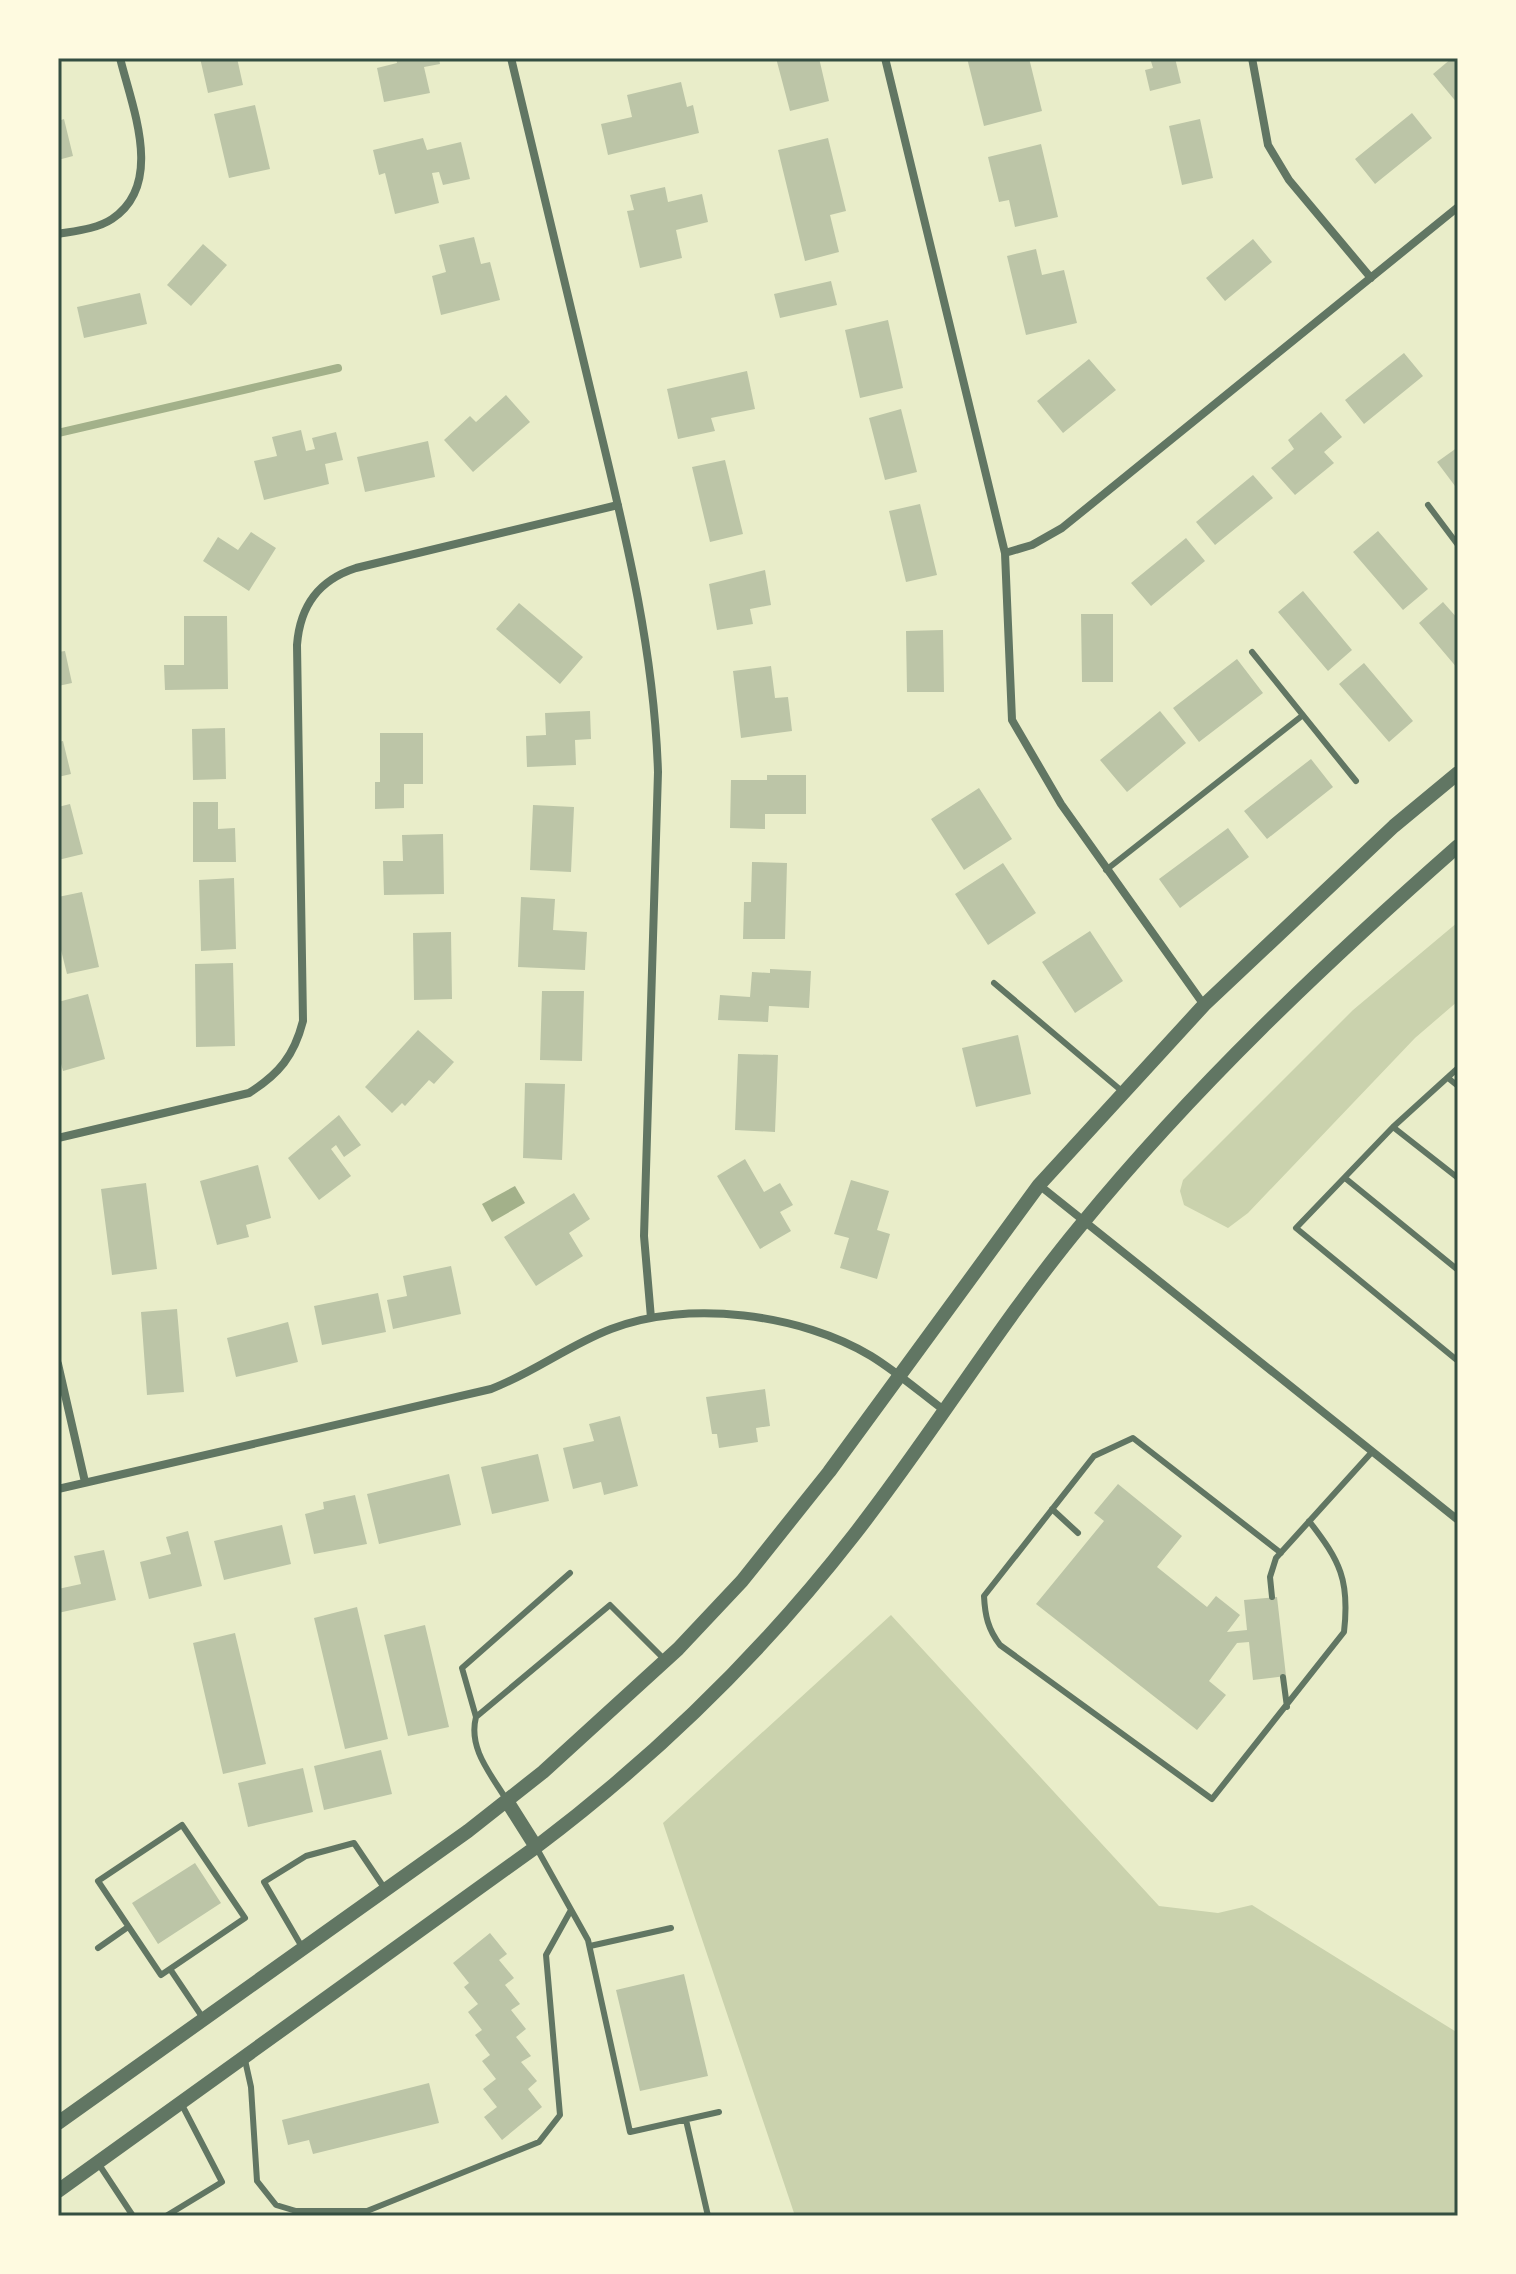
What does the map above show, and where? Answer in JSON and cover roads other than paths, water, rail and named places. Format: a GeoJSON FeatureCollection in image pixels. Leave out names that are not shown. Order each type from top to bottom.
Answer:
{"type":"FeatureCollection","features":[{"type":"Feature","properties":{"kind":"street"},"geometry":{"type":"LineString","coordinates":[[58,234],[111,219],[131,200],[140,182],[141,149],[120,58]]}},
{"type":"Feature","properties":{"kind":"street"},"geometry":{"type":"LineString","coordinates":[[511,58],[618,505],[648,642],[656,710],[658,772],[644,1236],[651,1318]]}},
{"type":"Feature","properties":{"kind":"street"},"geometry":{"type":"LineString","coordinates":[[885,58],[1005,553],[1012,720],[1106,870],[1204,1005]]}},
{"type":"Feature","properties":{"kind":"street"},"geometry":{"type":"LineString","coordinates":[[1252,58],[1268,145],[1289,180],[1371,278]]}},
{"type":"Feature","properties":{"kind":"street"},"geometry":{"type":"LineString","coordinates":[[1005,553],[1032,545],[1062,528],[1458,207]]}},
{"type":"Feature","properties":{"kind":"street"},"geometry":{"type":"LineString","coordinates":[[58,1138],[249,1093],[278,1072],[297,1044],[303,1021],[297,645],[299,625],[306,605],[319,588],[338,574],[356,568],[618,505]]}},
{"type":"Feature","properties":{"kind":"street"},"geometry":{"type":"LineString","coordinates":[[58,2123],[507,1801],[610,1713],[665,1660],[742,1581],[829,1472],[1039,1185],[1204,1005],[1383,836],[1458,773]]}},
{"type":"Feature","properties":{"kind":"street"},"geometry":{"type":"LineString","coordinates":[[58,2191],[245,2060],[593,1804],[726,1679],[852,1537],[945,1411],[1015,1308],[1083,1222],[1237,1052],[1327,961],[1458,846]]}},
{"type":"Feature","properties":{"kind":"street"},"geometry":{"type":"LineString","coordinates":[[1039,1185],[1458,1520]]}},
{"type":"Feature","properties":{"kind":"street"},"geometry":{"type":"LineString","coordinates":[[58,1489],[491,1389],[518,1379],[583,1341],[615,1327],[651,1318],[720,1314],[767,1318],[815,1331],[870,1355],[945,1411]]}},
{"type":"Feature","properties":{"kind":"street"},"geometry":{"type":"LineString","coordinates":[[58,1364],[85,1482]]}},
{"type":"Feature","properties":{"kind":"street"},"geometry":{"type":"LineString","coordinates":[[507,1801],[536,1847]]}},
{"type":"Feature","properties":{"kind":"lane"},"geometry":{"type":"LineString","coordinates":[[1428,505],[1458,545]]}},
{"type":"Feature","properties":{"kind":"lane"},"geometry":{"type":"LineString","coordinates":[[1252,652],[1356,781]]}},
{"type":"Feature","properties":{"kind":"lane"},"geometry":{"type":"LineString","coordinates":[[1106,870],[1303,715]]}},
{"type":"Feature","properties":{"kind":"lane"},"geometry":{"type":"LineString","coordinates":[[994,983],[1124,1092]]}},
{"type":"Feature","properties":{"kind":"lane"},"geometry":{"type":"LineString","coordinates":[[1458,1068],[1393,1127],[1296,1228],[1458,1361]]}},
{"type":"Feature","properties":{"kind":"lane"},"geometry":{"type":"LineString","coordinates":[[1448,1078],[1458,1086]]}},
{"type":"Feature","properties":{"kind":"lane"},"geometry":{"type":"LineString","coordinates":[[1393,1127],[1458,1178]]}},
{"type":"Feature","properties":{"kind":"lane"},"geometry":{"type":"LineString","coordinates":[[1345,1178],[1458,1270]]}},
{"type":"Feature","properties":{"kind":"lane"},"geometry":{"type":"LineString","coordinates":[[1281,1553],[1133,1438],[1094,1456],[984,1596],[990,1631],[1000,1645],[1212,1799],[1344,1632],[1347,1608],[1342,1569],[1309,1521]]}},
{"type":"Feature","properties":{"kind":"lane"},"geometry":{"type":"LineString","coordinates":[[1272,1597],[1270,1577],[1281,1553],[1371,1453]]}},
{"type":"Feature","properties":{"kind":"lane"},"geometry":{"type":"LineString","coordinates":[[1052,1509],[1078,1533]]}},
{"type":"Feature","properties":{"kind":"lane"},"geometry":{"type":"LineString","coordinates":[[507,1801],[475,1746],[472,1731],[476,1717],[462,1668],[570,1573]]}},
{"type":"Feature","properties":{"kind":"lane"},"geometry":{"type":"LineString","coordinates":[[476,1717],[610,1605],[665,1660]]}},
{"type":"Feature","properties":{"kind":"lane"},"geometry":{"type":"LineString","coordinates":[[1283,1677],[1287,1707]]}},
{"type":"Feature","properties":{"kind":"lane"},"geometry":{"type":"LineString","coordinates":[[182,1825],[245,1918],[170,1969],[161,1975],[98,1881],[182,1825]]}},
{"type":"Feature","properties":{"kind":"lane"},"geometry":{"type":"LineString","coordinates":[[302,1947],[264,1882],[306,1856],[354,1843],[385,1889]]}},
{"type":"Feature","properties":{"kind":"lane"},"geometry":{"type":"LineString","coordinates":[[536,1847],[590,1946],[630,2132],[719,2112]]}},
{"type":"Feature","properties":{"kind":"lane"},"geometry":{"type":"LineString","coordinates":[[245,2060],[251,2087],[257,2181],[276,2205],[296,2211],[367,2211],[539,2142],[560,2115],[546,1955],[571,1910]]}},
{"type":"Feature","properties":{"kind":"lane"},"geometry":{"type":"LineString","coordinates":[[98,1948],[128,1927]]}},
{"type":"Feature","properties":{"kind":"lane"},"geometry":{"type":"LineString","coordinates":[[590,1946],[671,1928]]}},
{"type":"Feature","properties":{"kind":"lane"},"geometry":{"type":"LineString","coordinates":[[170,1969],[203,2018]]}},
{"type":"Feature","properties":{"kind":"lane"},"geometry":{"type":"LineString","coordinates":[[166,2216],[222,2182],[182,2105]]}},
{"type":"Feature","properties":{"kind":"lane"},"geometry":{"type":"LineString","coordinates":[[686,2120],[708,2216]]}},
{"type":"Feature","properties":{"kind":"lane"},"geometry":{"type":"LineString","coordinates":[[98,2163],[133,2216]]}},
{"type":"Feature","properties":{"kind":"waterway"},"geometry":{"type":"LineString","coordinates":[[58,433],[338,368]]}}]}
